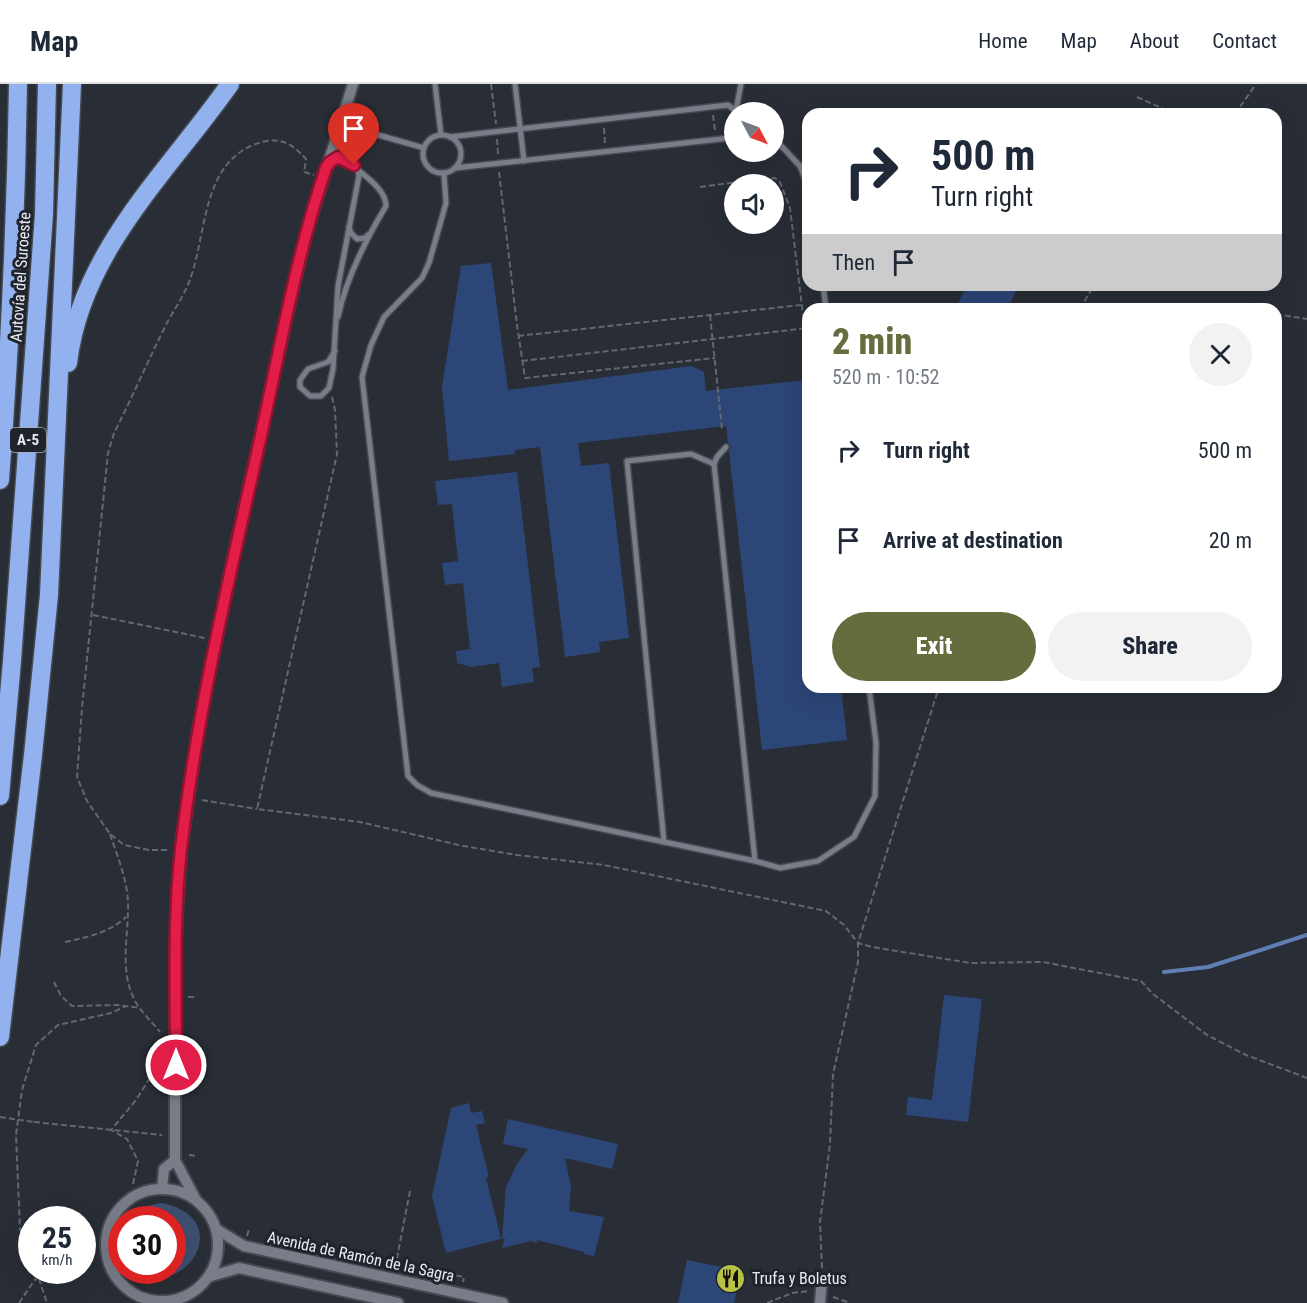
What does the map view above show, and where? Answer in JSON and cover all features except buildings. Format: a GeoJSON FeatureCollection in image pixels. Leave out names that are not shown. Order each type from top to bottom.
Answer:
{"type":"FeatureCollection","features":[{"type":"Feature","properties":{"kind":"highway","name":"Autovía del Suroeste"},"geometry":{"type":"LineString","coordinates":[[0,480],[16,208],[18,84]]}},
{"type":"Feature","properties":{"kind":"highway","name":"Autovía del Suroeste"},"geometry":{"type":"LineString","coordinates":[[0,796],[12,661],[43,225],[47,84]]}},
{"type":"Feature","properties":{"kind":"highway"},"geometry":{"type":"LineString","coordinates":[[0,1037],[49,595],[72,84]]}},
{"type":"Feature","properties":{"kind":"highway"},"geometry":{"type":"LineString","coordinates":[[55,478],[69,357],[81,310],[100,264],[121,228],[146,193],[204,121],[230,84]]}},
{"type":"Feature","properties":{"kind":"street"},"geometry":{"type":"LineString","coordinates":[[126,1290],[142,1298],[159,1302],[178,1299],[195,1291],[208,1277],[218,1254],[216,1229],[208,1213],[196,1200],[176,1160],[176,945],[181,851],[198,730],[295,284],[324,173],[353,84]]}},
{"type":"Feature","properties":{"kind":"street"},"geometry":{"type":"LineString","coordinates":[[162,1188],[164,1169],[176,1160]]}},
{"type":"Feature","properties":{"kind":"street"},"geometry":{"type":"LineString","coordinates":[[134,1303],[115,1277],[107,1261],[105,1243],[108,1226],[117,1211],[129,1199],[145,1191],[162,1188],[180,1191],[196,1200]]}},
{"type":"Feature","properties":{"kind":"street","name":"Avenida de Ramón de la Sagra"},"geometry":{"type":"LineString","coordinates":[[216,1229],[244,1246],[503,1303]]}},
{"type":"Feature","properties":{"kind":"street"},"geometry":{"type":"LineString","coordinates":[[208,1277],[239,1268],[398,1303]]}},
{"type":"Feature","properties":{"kind":"street"},"geometry":{"type":"LineString","coordinates":[[820,1298],[822,1280]]}},
{"type":"Feature","properties":{"kind":"lane"},"geometry":{"type":"LineString","coordinates":[[435,84],[441,135]]}},
{"type":"Feature","properties":{"kind":"lane"},"geometry":{"type":"LineString","coordinates":[[515,84],[524,161]]}},
{"type":"Feature","properties":{"kind":"lane"},"geometry":{"type":"LineString","coordinates":[[738,102],[741,84]]}},
{"type":"Feature","properties":{"kind":"lane"},"geometry":{"type":"LineString","coordinates":[[450,137],[724,106]]}},
{"type":"Feature","properties":{"kind":"lane"},"geometry":{"type":"LineString","coordinates":[[340,124],[424,148]]}},
{"type":"Feature","properties":{"kind":"lane"},"geometry":{"type":"LineString","coordinates":[[455,168],[461,158],[461,151],[455,140],[441,135],[432,138],[422,154],[426,166],[437,173],[444,174],[455,168],[724,139]]}},
{"type":"Feature","properties":{"kind":"lane"},"geometry":{"type":"LineString","coordinates":[[784,149],[802,171]]}},
{"type":"Feature","properties":{"kind":"lane"},"geometry":{"type":"LineString","coordinates":[[324,173],[330,162],[338,157],[346,160],[386,199],[386,206],[371,232],[344,291],[334,337]]}},
{"type":"Feature","properties":{"kind":"lane"},"geometry":{"type":"LineString","coordinates":[[335,351],[328,362],[308,369],[300,380],[300,387],[310,396],[321,396],[329,388],[335,351],[338,286],[348,226],[358,185],[358,170]]}},
{"type":"Feature","properties":{"kind":"lane"},"geometry":{"type":"LineString","coordinates":[[444,174],[446,203],[429,263],[422,278],[384,317],[371,345],[362,377],[408,776],[431,793],[780,868],[818,861],[854,837],[875,796],[876,743],[870,693]]}},
{"type":"Feature","properties":{"kind":"lane"},"geometry":{"type":"LineString","coordinates":[[348,226],[357,238],[365,238],[371,232]]}},
{"type":"Feature","properties":{"kind":"lane"},"geometry":{"type":"LineString","coordinates":[[726,447],[714,464],[755,861]]}},
{"type":"Feature","properties":{"kind":"lane"},"geometry":{"type":"LineString","coordinates":[[664,842],[627,461],[691,454],[714,464]]}},
{"type":"Feature","properties":{"kind":"path"},"geometry":{"type":"LineString","coordinates":[[491,84],[497,131],[498,164],[525,378],[715,358]]}},
{"type":"Feature","properties":{"kind":"path"},"geometry":{"type":"LineString","coordinates":[[1239,108],[1256,84]]}},
{"type":"Feature","properties":{"kind":"path"},"geometry":{"type":"LineString","coordinates":[[1137,97],[1161,108]]}},
{"type":"Feature","properties":{"kind":"path"},"geometry":{"type":"LineString","coordinates":[[713,107],[716,140]]}},
{"type":"Feature","properties":{"kind":"path"},"geometry":{"type":"LineString","coordinates":[[603,119],[605,152]]}},
{"type":"Feature","properties":{"kind":"path"},"geometry":{"type":"LineString","coordinates":[[160,1032],[134,999],[127,974],[124,947],[128,901],[120,863],[110,834],[87,801],[77,777],[108,453],[114,433],[186,290],[192,274],[205,214],[219,176],[235,157],[251,145],[270,140],[284,141],[297,149],[306,159],[304,172],[324,173]]}},
{"type":"Feature","properties":{"kind":"path"},"geometry":{"type":"LineString","coordinates":[[700,187],[775,178],[780,182],[790,208],[802,309]]}},
{"type":"Feature","properties":{"kind":"path"},"geometry":{"type":"LineString","coordinates":[[519,336],[801,305]]}},
{"type":"Feature","properties":{"kind":"path"},"geometry":{"type":"LineString","coordinates":[[710,315],[722,429]]}},
{"type":"Feature","properties":{"kind":"path"},"geometry":{"type":"LineString","coordinates":[[1282,315],[1307,319]]}},
{"type":"Feature","properties":{"kind":"path"},"geometry":{"type":"LineString","coordinates":[[522,361],[802,329]]}},
{"type":"Feature","properties":{"kind":"path"},"geometry":{"type":"LineString","coordinates":[[92,615],[217,640]]}},
{"type":"Feature","properties":{"kind":"path"},"geometry":{"type":"LineString","coordinates":[[822,1280],[820,1222],[830,1144],[833,1074],[858,962],[858,943],[937,693]]}},
{"type":"Feature","properties":{"kind":"path"},"geometry":{"type":"LineString","coordinates":[[202,800],[256,809]]}},
{"type":"Feature","properties":{"kind":"path"},"geometry":{"type":"LineString","coordinates":[[110,834],[124,845],[149,850],[167,850]]}},
{"type":"Feature","properties":{"kind":"path"},"geometry":{"type":"LineString","coordinates":[[65,942],[99,934],[117,926],[126,917]]}},
{"type":"Feature","properties":{"kind":"path"},"geometry":{"type":"LineString","coordinates":[[54,982],[61,996],[72,1006],[140,1008]]}},
{"type":"Feature","properties":{"kind":"path"},"geometry":{"type":"LineString","coordinates":[[188,997],[197,997]]}},
{"type":"Feature","properties":{"kind":"path"},"geometry":{"type":"LineString","coordinates":[[19,1206],[16,1135],[22,1090],[36,1045],[58,1025],[111,1013],[126,1006]]}},
{"type":"Feature","properties":{"kind":"path"},"geometry":{"type":"LineString","coordinates":[[111,1130],[136,1100],[162,1059]]}},
{"type":"Feature","properties":{"kind":"path"},"geometry":{"type":"LineString","coordinates":[[0,1117],[162,1135]]}},
{"type":"Feature","properties":{"kind":"path"},"geometry":{"type":"LineString","coordinates":[[111,1130],[127,1138],[138,1161],[133,1184]]}},
{"type":"Feature","properties":{"kind":"path"},"geometry":{"type":"LineString","coordinates":[[189,1155],[196,1156]]}},
{"type":"Feature","properties":{"kind":"path"},"geometry":{"type":"LineString","coordinates":[[410,1191],[396,1263],[464,1277],[460,1293]]}},
{"type":"Feature","properties":{"kind":"path"},"geometry":{"type":"LineString","coordinates":[[19,1303],[32,1284]]}},
{"type":"Feature","properties":{"kind":"path"},"geometry":{"type":"LineString","coordinates":[[41,1284],[47,1303]]}},
{"type":"Feature","properties":{"kind":"path"},"geometry":{"type":"LineString","coordinates":[[767,1303],[807,1290],[820,1298],[850,1303]]}},
{"type":"Feature","properties":{"kind":"shaded area"},"geometry":{"type":"Polygon","coordinates":[[[161,1203],[170,1206],[149,1206],[161,1203]]]}},
{"type":"Feature","properties":{"kind":"shaded area"},"geometry":{"type":"Polygon","coordinates":[[[186,1213],[197,1224],[200,1239],[196,1254],[186,1266],[186,1213]]]}},
{"type":"Feature","properties":{"kind":"waterway"},"geometry":{"type":"LineString","coordinates":[[1164,972],[1208,967],[1307,935]]}},
{"type":"Feature","properties":{"kind":"place","name":"Trufa y Boletus"},"geometry":{"type":"Point","coordinates":[731,1278]}},
{"type":"Feature","properties":{"kind":"route"},"geometry":{"type":"LineString","coordinates":[[176,1065],[176,945],[181,851],[198,730],[230,572],[307,231],[326,168],[330,162],[338,157],[354,165]]}}]}
